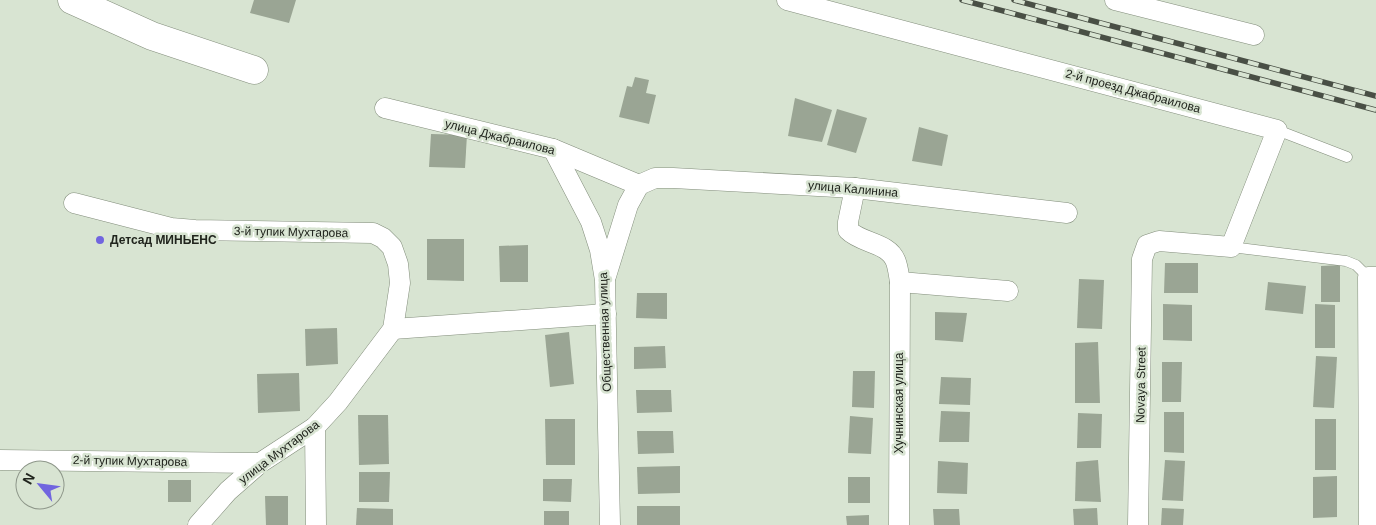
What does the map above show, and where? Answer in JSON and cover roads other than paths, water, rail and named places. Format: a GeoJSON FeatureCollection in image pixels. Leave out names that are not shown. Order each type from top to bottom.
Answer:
{"type":"FeatureCollection","features":[{"type":"Feature","properties":{"kind":"street"},"geometry":{"type":"LineString","coordinates":[[72,0],[152,36],[254,70]]}},
{"type":"Feature","properties":{"kind":"street","name":"2-й проезд Джабраилова"},"geometry":{"type":"LineString","coordinates":[[787,0],[1277,130]]}},
{"type":"Feature","properties":{"kind":"street"},"geometry":{"type":"LineString","coordinates":[[1115,0],[1254,35]]}},
{"type":"Feature","properties":{"kind":"street","name":"улица Джабраилова"},"geometry":{"type":"LineString","coordinates":[[385,108],[553,149],[639,185]]}},
{"type":"Feature","properties":{"kind":"street"},"geometry":{"type":"LineString","coordinates":[[1230,246],[1277,130]]}},
{"type":"Feature","properties":{"kind":"street","name":"Общественная улица"},"geometry":{"type":"LineString","coordinates":[[553,149],[591,222],[600,250],[605,280],[610,525]]}},
{"type":"Feature","properties":{"kind":"street","name":"улица Калинина"},"geometry":{"type":"LineString","coordinates":[[639,185],[656,178],[673,178],[855,188],[1067,213]]}},
{"type":"Feature","properties":{"kind":"street"},"geometry":{"type":"LineString","coordinates":[[605,280],[628,205],[639,185]]}},
{"type":"Feature","properties":{"kind":"street","name":"Хучнинская улица"},"geometry":{"type":"LineString","coordinates":[[855,188],[848,230],[855,237],[880,246],[890,252],[896,262],[900,282],[899,525]]}},
{"type":"Feature","properties":{"kind":"street","name":"3-й тупик Мухтарова"},"geometry":{"type":"LineString","coordinates":[[74,203],[171,228],[373,233],[383,238],[392,247],[398,264],[400,283],[393,328]]}},
{"type":"Feature","properties":{"kind":"street","name":"Novaya Street"},"geometry":{"type":"LineString","coordinates":[[1138,525],[1142,259],[1147,245],[1158,241],[1230,246]]}},
{"type":"Feature","properties":{"kind":"street"},"geometry":{"type":"LineString","coordinates":[[1368,525],[1372,277]]}},
{"type":"Feature","properties":{"kind":"street"},"geometry":{"type":"LineString","coordinates":[[900,282],[1008,291]]}},
{"type":"Feature","properties":{"kind":"street"},"geometry":{"type":"LineString","coordinates":[[393,328],[606,314]]}},
{"type":"Feature","properties":{"kind":"street","name":"улица Мухтарова"},"geometry":{"type":"LineString","coordinates":[[198,525],[228,491],[260,463],[315,427],[338,402],[393,328]]}},
{"type":"Feature","properties":{"kind":"street"},"geometry":{"type":"LineString","coordinates":[[315,427],[316,525]]}},
{"type":"Feature","properties":{"kind":"street","name":"2-й тупик Мухтарова"},"geometry":{"type":"LineString","coordinates":[[0,460],[260,463]]}},
{"type":"Feature","properties":{"kind":"lane"},"geometry":{"type":"LineString","coordinates":[[1277,130],[1348,157]]}},
{"type":"Feature","properties":{"kind":"lane"},"geometry":{"type":"LineString","coordinates":[[1230,246],[1346,261],[1356,265],[1372,277]]}},
{"type":"Feature","properties":{"kind":"railway"},"geometry":{"type":"LineString","coordinates":[[962,0],[1376,110]]}},
{"type":"Feature","properties":{"kind":"railway"},"geometry":{"type":"LineString","coordinates":[[1014,0],[1376,96]]}},
{"type":"Feature","properties":{"kind":"place","name":"Детсад МИНЬЕНС"},"geometry":{"type":"Point","coordinates":[100,240]}}]}
